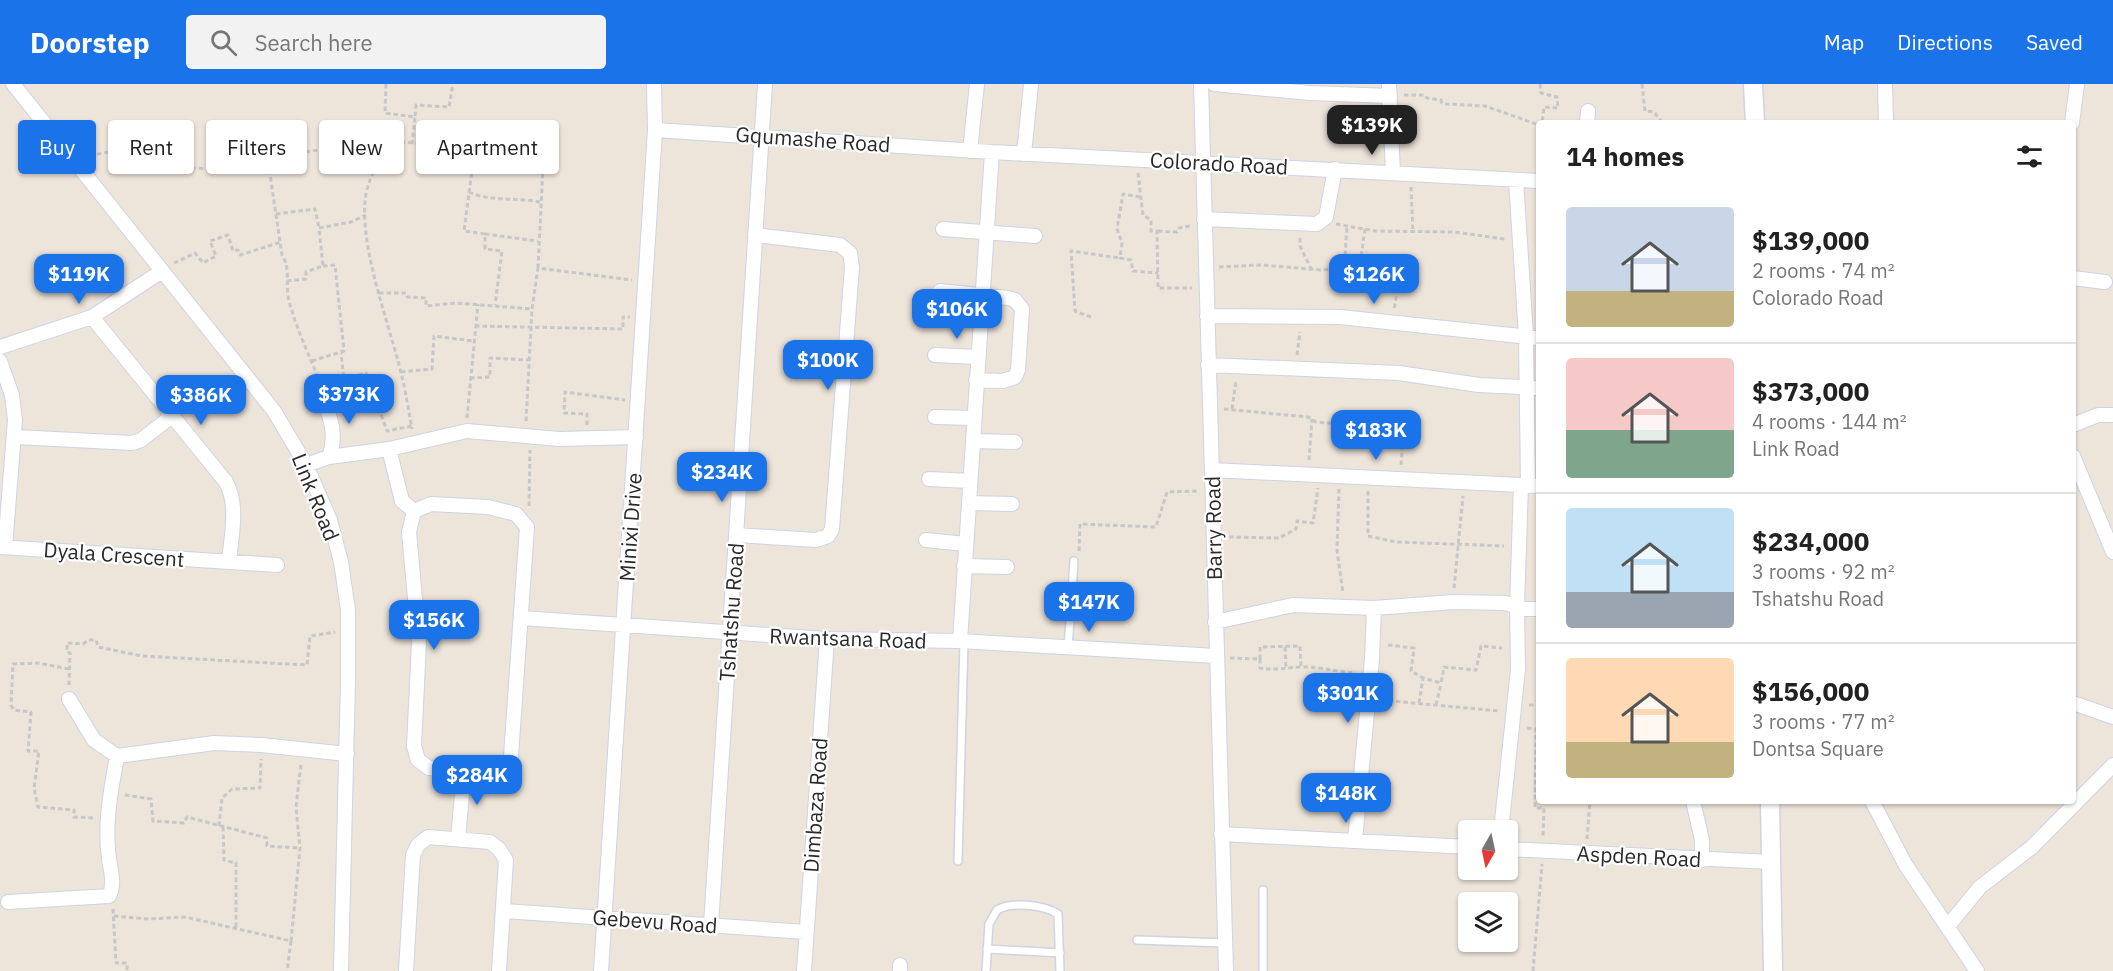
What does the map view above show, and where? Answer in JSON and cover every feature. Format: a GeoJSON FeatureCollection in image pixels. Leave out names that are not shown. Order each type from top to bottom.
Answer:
{"type":"FeatureCollection","features":[{"type":"Feature","properties":{"kind":"street","name":"Link Road"},"geometry":{"type":"LineString","coordinates":[[13,84],[41,120]]}},
{"type":"Feature","properties":{"kind":"street","name":"Minixi Drive"},"geometry":{"type":"LineString","coordinates":[[601,971],[656,130],[654,84]]}},
{"type":"Feature","properties":{"kind":"street","name":"Tshatshu Road"},"geometry":{"type":"LineString","coordinates":[[711,925],[765,84]]}},
{"type":"Feature","properties":{"kind":"street"},"geometry":{"type":"LineString","coordinates":[[970,151],[977,84]]}},
{"type":"Feature","properties":{"kind":"street"},"geometry":{"type":"LineString","coordinates":[[1024,154],[1030,84]]}},
{"type":"Feature","properties":{"kind":"street","name":"Barry Road"},"geometry":{"type":"LineString","coordinates":[[1202,84],[1205,268],[1226,971]]}},
{"type":"Feature","properties":{"kind":"street"},"geometry":{"type":"LineString","coordinates":[[1214,84],[1320,94],[1390,90],[1393,173]]}},
{"type":"Feature","properties":{"kind":"street"},"geometry":{"type":"LineString","coordinates":[[1753,84],[1755,120]]}},
{"type":"Feature","properties":{"kind":"street"},"geometry":{"type":"LineString","coordinates":[[1885,84],[1886,120]]}},
{"type":"Feature","properties":{"kind":"street"},"geometry":{"type":"LineString","coordinates":[[2072,120],[2077,84]]}},
{"type":"Feature","properties":{"kind":"street","name":"Gqumashe Road"},"geometry":{"type":"LineString","coordinates":[[656,130],[761,135],[970,151]]}},
{"type":"Feature","properties":{"kind":"street","name":"Colorado Road"},"geometry":{"type":"LineString","coordinates":[[970,151],[1536,181]]}},
{"type":"Feature","properties":{"kind":"street"},"geometry":{"type":"LineString","coordinates":[[962,642],[964,566],[992,152]]}},
{"type":"Feature","properties":{"kind":"street"},"geometry":{"type":"LineString","coordinates":[[1204,223],[1301,225],[1323,222],[1328,210],[1335,169]]}},
{"type":"Feature","properties":{"kind":"street","name":"Link Road"},"geometry":{"type":"LineString","coordinates":[[84,174],[274,411],[306,465],[330,520],[341,562],[349,630],[341,971]]}},
{"type":"Feature","properties":{"kind":"street"},"geometry":{"type":"LineString","coordinates":[[1502,820],[1518,646],[1519,548],[1529,486],[1533,388],[1533,337],[1524,288],[1516,180]]}},
{"type":"Feature","properties":{"kind":"street"},"geometry":{"type":"LineString","coordinates":[[943,229],[1035,236]]}},
{"type":"Feature","properties":{"kind":"street"},"geometry":{"type":"LineString","coordinates":[[736,535],[816,540],[828,536],[832,529],[852,267],[850,253],[840,245],[755,235]]}},
{"type":"Feature","properties":{"kind":"street"},"geometry":{"type":"LineString","coordinates":[[0,347],[92,317],[162,271]]}},
{"type":"Feature","properties":{"kind":"street"},"geometry":{"type":"LineString","coordinates":[[2076,278],[2105,282]]}},
{"type":"Feature","properties":{"kind":"street"},"geometry":{"type":"LineString","coordinates":[[1524,288],[1536,288]]}},
{"type":"Feature","properties":{"kind":"street"},"geometry":{"type":"LineString","coordinates":[[940,291],[1015,300],[1022,313],[1015,377],[1003,381],[976,380]]}},
{"type":"Feature","properties":{"kind":"street"},"geometry":{"type":"LineString","coordinates":[[1207,316],[1302,315],[1533,337]]}},
{"type":"Feature","properties":{"kind":"street"},"geometry":{"type":"LineString","coordinates":[[92,317],[230,489],[233,510],[229,562]]}},
{"type":"Feature","properties":{"kind":"street"},"geometry":{"type":"LineString","coordinates":[[935,355],[978,357]]}},
{"type":"Feature","properties":{"kind":"street"},"geometry":{"type":"LineString","coordinates":[[0,361],[14,405],[16,437],[3,547]]}},
{"type":"Feature","properties":{"kind":"street"},"geometry":{"type":"LineString","coordinates":[[1208,365],[1399,373],[1479,385],[1533,388]]}},
{"type":"Feature","properties":{"kind":"street"},"geometry":{"type":"LineString","coordinates":[[322,392],[334,435],[329,457]]}},
{"type":"Feature","properties":{"kind":"street"},"geometry":{"type":"LineString","coordinates":[[2076,424],[2098,415],[2113,415]]}},
{"type":"Feature","properties":{"kind":"street"},"geometry":{"type":"LineString","coordinates":[[16,437],[132,443],[141,440],[172,416]]}},
{"type":"Feature","properties":{"kind":"street"},"geometry":{"type":"LineString","coordinates":[[934,417],[974,418]]}},
{"type":"Feature","properties":{"kind":"street"},"geometry":{"type":"LineString","coordinates":[[306,465],[329,457],[388,449],[467,431],[587,439],[636,437]]}},
{"type":"Feature","properties":{"kind":"street"},"geometry":{"type":"LineString","coordinates":[[973,441],[1015,442]]}},
{"type":"Feature","properties":{"kind":"street"},"geometry":{"type":"LineString","coordinates":[[388,449],[402,501],[414,511]]}},
{"type":"Feature","properties":{"kind":"street"},"geometry":{"type":"LineString","coordinates":[[2076,463],[2112,543]]}},
{"type":"Feature","properties":{"kind":"street"},"geometry":{"type":"LineString","coordinates":[[1212,470],[1529,486]]}},
{"type":"Feature","properties":{"kind":"street"},"geometry":{"type":"LineString","coordinates":[[929,479],[970,481]]}},
{"type":"Feature","properties":{"kind":"street"},"geometry":{"type":"LineString","coordinates":[[969,503],[1012,504]]}},
{"type":"Feature","properties":{"kind":"street"},"geometry":{"type":"LineString","coordinates":[[431,504],[488,507],[516,514],[527,527],[512,756],[507,766],[496,772],[464,772],[429,768],[418,760],[414,746],[418,643],[409,532],[414,511],[431,504]]}},
{"type":"Feature","properties":{"kind":"street"},"geometry":{"type":"LineString","coordinates":[[926,540],[966,544]]}},
{"type":"Feature","properties":{"kind":"street","name":"Dyala Crescent"},"geometry":{"type":"LineString","coordinates":[[3,547],[277,565]]}},
{"type":"Feature","properties":{"kind":"street"},"geometry":{"type":"LineString","coordinates":[[964,566],[1007,567]]}},
{"type":"Feature","properties":{"kind":"street"},"geometry":{"type":"LineString","coordinates":[[1215,622],[1293,605],[1374,608],[1454,602],[1505,603],[1536,609]]}},
{"type":"Feature","properties":{"kind":"street"},"geometry":{"type":"LineString","coordinates":[[1355,840],[1373,643],[1374,608]]}},
{"type":"Feature","properties":{"kind":"street","name":"Rwantsana Road"},"geometry":{"type":"LineString","coordinates":[[522,618],[827,639],[962,642],[1216,656]]}},
{"type":"Feature","properties":{"kind":"street","name":"Dimbaza Road"},"geometry":{"type":"LineString","coordinates":[[804,971],[827,639]]}},
{"type":"Feature","properties":{"kind":"street"},"geometry":{"type":"LineString","coordinates":[[69,699],[94,740],[117,756],[207,744],[261,745],[346,754]]}},
{"type":"Feature","properties":{"kind":"street"},"geometry":{"type":"LineString","coordinates":[[2076,704],[2113,717]]}},
{"type":"Feature","properties":{"kind":"street"},"geometry":{"type":"LineString","coordinates":[[8,902],[104,899],[111,891],[108,816],[117,756]]}},
{"type":"Feature","properties":{"kind":"street"},"geometry":{"type":"LineString","coordinates":[[2076,802],[2113,765]]}},
{"type":"Feature","properties":{"kind":"street"},"geometry":{"type":"LineString","coordinates":[[458,839],[464,772]]}},
{"type":"Feature","properties":{"kind":"street"},"geometry":{"type":"LineString","coordinates":[[1694,804],[1702,840],[1702,860]]}},
{"type":"Feature","properties":{"kind":"street"},"geometry":{"type":"LineString","coordinates":[[1770,804],[1773,971]]}},
{"type":"Feature","properties":{"kind":"street"},"geometry":{"type":"LineString","coordinates":[[1874,804],[1905,864],[1977,971]]}},
{"type":"Feature","properties":{"kind":"street"},"geometry":{"type":"LineString","coordinates":[[1948,926],[1980,887],[2032,847],[2074,804]]}},
{"type":"Feature","properties":{"kind":"street"},"geometry":{"type":"LineString","coordinates":[[1221,834],[1458,846]]}},
{"type":"Feature","properties":{"kind":"street"},"geometry":{"type":"LineString","coordinates":[[406,971],[413,855],[418,845],[428,837],[490,842],[500,849],[506,860],[499,971]]}},
{"type":"Feature","properties":{"kind":"street","name":"Aspden Road"},"geometry":{"type":"LineString","coordinates":[[1518,850],[1771,862]]}},
{"type":"Feature","properties":{"kind":"street","name":"Gebevu Road"},"geometry":{"type":"LineString","coordinates":[[503,911],[806,932]]}},
{"type":"Feature","properties":{"kind":"lane"},"geometry":{"type":"LineString","coordinates":[[1068,648],[1074,561]]}},
{"type":"Feature","properties":{"kind":"lane"},"geometry":{"type":"LineString","coordinates":[[958,861],[962,642]]}},
{"type":"Feature","properties":{"kind":"lane"},"geometry":{"type":"LineString","coordinates":[[1263,890],[1263,971]]}},
{"type":"Feature","properties":{"kind":"lane"},"geometry":{"type":"LineString","coordinates":[[986,971],[989,924],[997,910],[1003,906],[1029,906],[1047,909],[1058,914],[1060,971]]}},
{"type":"Feature","properties":{"kind":"lane"},"geometry":{"type":"LineString","coordinates":[[1137,940],[1225,943]]}},
{"type":"Feature","properties":{"kind":"lane"},"geometry":{"type":"LineString","coordinates":[[987,949],[1060,953]]}},
{"type":"Feature","properties":{"kind":"path"},"geometry":{"type":"LineString","coordinates":[[386,84],[385,113],[415,117]]}},
{"type":"Feature","properties":{"kind":"path"},"geometry":{"type":"LineString","coordinates":[[412,144],[416,105],[449,107],[453,84]]}},
{"type":"Feature","properties":{"kind":"path"},"geometry":{"type":"LineString","coordinates":[[1540,84],[1541,93],[1557,98],[1558,101],[1558,108],[1544,107],[1542,120]]}},
{"type":"Feature","properties":{"kind":"path"},"geometry":{"type":"LineString","coordinates":[[1642,84],[1645,111],[1654,112],[1661,120]]}},
{"type":"Feature","properties":{"kind":"path"},"geometry":{"type":"LineString","coordinates":[[1390,90],[1425,95],[1427,98],[1441,100],[1442,104],[1485,106],[1536,122]]}},
{"type":"Feature","properties":{"kind":"path"},"geometry":{"type":"LineString","coordinates":[[404,143],[435,145],[437,134],[476,141],[464,231],[538,241]]}},
{"type":"Feature","properties":{"kind":"path"},"geometry":{"type":"LineString","coordinates":[[96,154],[125,151],[141,153],[141,171],[206,168]]}},
{"type":"Feature","properties":{"kind":"path"},"geometry":{"type":"LineString","coordinates":[[1138,159],[1143,215],[1151,220],[1151,231],[1177,232],[1184,227],[1204,223]]}},
{"type":"Feature","properties":{"kind":"path"},"geometry":{"type":"LineString","coordinates":[[1410,173],[1413,233]]}},
{"type":"Feature","properties":{"kind":"path"},"geometry":{"type":"LineString","coordinates":[[270,174],[282,255],[286,262],[286,291],[292,314],[322,392],[344,380],[366,373],[387,431],[412,426]]}},
{"type":"Feature","properties":{"kind":"path"},"geometry":{"type":"LineString","coordinates":[[372,174],[366,196],[366,230],[415,442]]}},
{"type":"Feature","properties":{"kind":"path"},"geometry":{"type":"LineString","coordinates":[[527,527],[531,490],[528,436],[531,328],[538,268],[542,174]]}},
{"type":"Feature","properties":{"kind":"path"},"geometry":{"type":"LineString","coordinates":[[469,192],[492,198],[516,198],[540,202]]}},
{"type":"Feature","properties":{"kind":"path"},"geometry":{"type":"LineString","coordinates":[[1120,258],[1122,243],[1117,230],[1123,194],[1140,197]]}},
{"type":"Feature","properties":{"kind":"path"},"geometry":{"type":"LineString","coordinates":[[276,214],[315,209],[322,267]]}},
{"type":"Feature","properties":{"kind":"path"},"geometry":{"type":"LineString","coordinates":[[319,228],[351,222],[366,215]]}},
{"type":"Feature","properties":{"kind":"path"},"geometry":{"type":"LineString","coordinates":[[1323,222],[1365,229],[1413,233],[1478,234],[1522,244]]}},
{"type":"Feature","properties":{"kind":"path"},"geometry":{"type":"LineString","coordinates":[[1301,225],[1300,246],[1311,269]]}},
{"type":"Feature","properties":{"kind":"path"},"geometry":{"type":"LineString","coordinates":[[1205,268],[1261,266],[1343,268],[1347,226]]}},
{"type":"Feature","properties":{"kind":"path"},"geometry":{"type":"LineString","coordinates":[[1361,257],[1365,229]]}},
{"type":"Feature","properties":{"kind":"path"},"geometry":{"type":"LineString","coordinates":[[1157,231],[1158,288],[1206,287]]}},
{"type":"Feature","properties":{"kind":"path"},"geometry":{"type":"LineString","coordinates":[[485,234],[485,249],[502,251],[495,305]]}},
{"type":"Feature","properties":{"kind":"path"},"geometry":{"type":"LineString","coordinates":[[162,271],[195,253],[203,263],[210,260],[216,256],[210,242],[228,235],[233,251],[238,250],[240,255],[281,242]]}},
{"type":"Feature","properties":{"kind":"path"},"geometry":{"type":"LineString","coordinates":[[1091,317],[1075,311],[1070,268],[1071,251],[1131,260],[1133,271],[1158,273]]}},
{"type":"Feature","properties":{"kind":"path"},"geometry":{"type":"LineString","coordinates":[[1345,255],[1361,257],[1368,262],[1396,265],[1395,284],[1398,288],[1392,322]]}},
{"type":"Feature","properties":{"kind":"path"},"geometry":{"type":"LineString","coordinates":[[287,281],[306,279],[306,272],[335,266],[344,351],[341,353],[344,380]]}},
{"type":"Feature","properties":{"kind":"path"},"geometry":{"type":"LineString","coordinates":[[538,268],[646,281]]}},
{"type":"Feature","properties":{"kind":"path"},"geometry":{"type":"LineString","coordinates":[[379,293],[406,293],[407,297],[426,298],[426,306],[478,304],[532,309]]}},
{"type":"Feature","properties":{"kind":"path"},"geometry":{"type":"LineString","coordinates":[[467,431],[478,304]]}},
{"type":"Feature","properties":{"kind":"path"},"geometry":{"type":"LineString","coordinates":[[1296,369],[1302,315]]}},
{"type":"Feature","properties":{"kind":"path"},"geometry":{"type":"LineString","coordinates":[[475,326],[623,329],[623,317],[644,317]]}},
{"type":"Feature","properties":{"kind":"path"},"geometry":{"type":"LineString","coordinates":[[400,372],[432,369],[434,336],[473,341]]}},
{"type":"Feature","properties":{"kind":"path"},"geometry":{"type":"LineString","coordinates":[[312,361],[341,353]]}},
{"type":"Feature","properties":{"kind":"path"},"geometry":{"type":"LineString","coordinates":[[470,378],[489,377],[490,358],[530,360]]}},
{"type":"Feature","properties":{"kind":"path"},"geometry":{"type":"LineString","coordinates":[[1232,409],[1238,366]]}},
{"type":"Feature","properties":{"kind":"path"},"geometry":{"type":"LineString","coordinates":[[587,439],[586,414],[564,413],[565,392],[638,400]]}},
{"type":"Feature","properties":{"kind":"path"},"geometry":{"type":"LineString","coordinates":[[1210,409],[1232,409],[1312,419],[1316,422],[1400,429],[1403,437],[1401,478]]}},
{"type":"Feature","properties":{"kind":"path"},"geometry":{"type":"LineString","coordinates":[[1213,536],[1279,538],[1296,528],[1298,521],[1313,523],[1312,419]]}},
{"type":"Feature","properties":{"kind":"path"},"geometry":{"type":"LineString","coordinates":[[1339,475],[1337,550],[1343,593],[1342,608]]}},
{"type":"Feature","properties":{"kind":"path"},"geometry":{"type":"LineString","coordinates":[[1369,477],[1368,536],[1396,542],[1519,548]]}},
{"type":"Feature","properties":{"kind":"path"},"geometry":{"type":"LineString","coordinates":[[1454,602],[1455,563],[1459,544],[1464,482]]}},
{"type":"Feature","properties":{"kind":"path"},"geometry":{"type":"LineString","coordinates":[[1074,561],[1078,561],[1080,524],[1156,527],[1167,492],[1212,491]]}},
{"type":"Feature","properties":{"kind":"path"},"geometry":{"type":"LineString","coordinates":[[69,699],[70,653],[67,652],[67,643],[83,644],[88,639],[96,640],[98,647],[142,656],[307,665],[310,636],[349,630]]}},
{"type":"Feature","properties":{"kind":"path"},"geometry":{"type":"LineString","coordinates":[[1373,643],[1414,648],[1411,671],[1423,678],[1441,683]]}},
{"type":"Feature","properties":{"kind":"path"},"geometry":{"type":"LineString","coordinates":[[1301,667],[1300,646],[1260,647],[1260,668],[1274,671],[1301,667],[1335,668],[1342,672],[1370,674]]}},
{"type":"Feature","properties":{"kind":"path"},"geometry":{"type":"LineString","coordinates":[[1436,705],[1444,667],[1476,670],[1480,646],[1507,649],[1518,646]]}},
{"type":"Feature","properties":{"kind":"path"},"geometry":{"type":"LineString","coordinates":[[1285,648],[1286,668]]}},
{"type":"Feature","properties":{"kind":"path"},"geometry":{"type":"LineString","coordinates":[[1216,656],[1260,659]]}},
{"type":"Feature","properties":{"kind":"path"},"geometry":{"type":"LineString","coordinates":[[69,669],[38,663],[13,664],[11,705],[14,710],[31,712],[28,751],[39,751],[34,788],[38,807],[74,810],[74,817],[108,816]]}},
{"type":"Feature","properties":{"kind":"path"},"geometry":{"type":"LineString","coordinates":[[1419,703],[1423,678]]}},
{"type":"Feature","properties":{"kind":"path"},"geometry":{"type":"LineString","coordinates":[[1367,699],[1458,709],[1503,711],[1513,709]]}},
{"type":"Feature","properties":{"kind":"path"},"geometry":{"type":"LineString","coordinates":[[236,930],[236,863],[224,860],[221,826],[222,798],[232,789],[260,788],[261,745]]}},
{"type":"Feature","properties":{"kind":"path"},"geometry":{"type":"LineString","coordinates":[[287,971],[300,848],[296,807],[303,749]]}},
{"type":"Feature","properties":{"kind":"path"},"geometry":{"type":"LineString","coordinates":[[111,794],[152,799],[153,821],[184,823],[187,817],[267,838],[267,846],[300,848]]}},
{"type":"Feature","properties":{"kind":"path"},"geometry":{"type":"LineString","coordinates":[[1586,853],[1590,804]]}},
{"type":"Feature","properties":{"kind":"path"},"geometry":{"type":"LineString","coordinates":[[111,891],[116,963],[127,963],[127,971]]}},
{"type":"Feature","properties":{"kind":"path"},"geometry":{"type":"LineString","coordinates":[[114,916],[148,919],[185,917],[291,941]]}}]}
